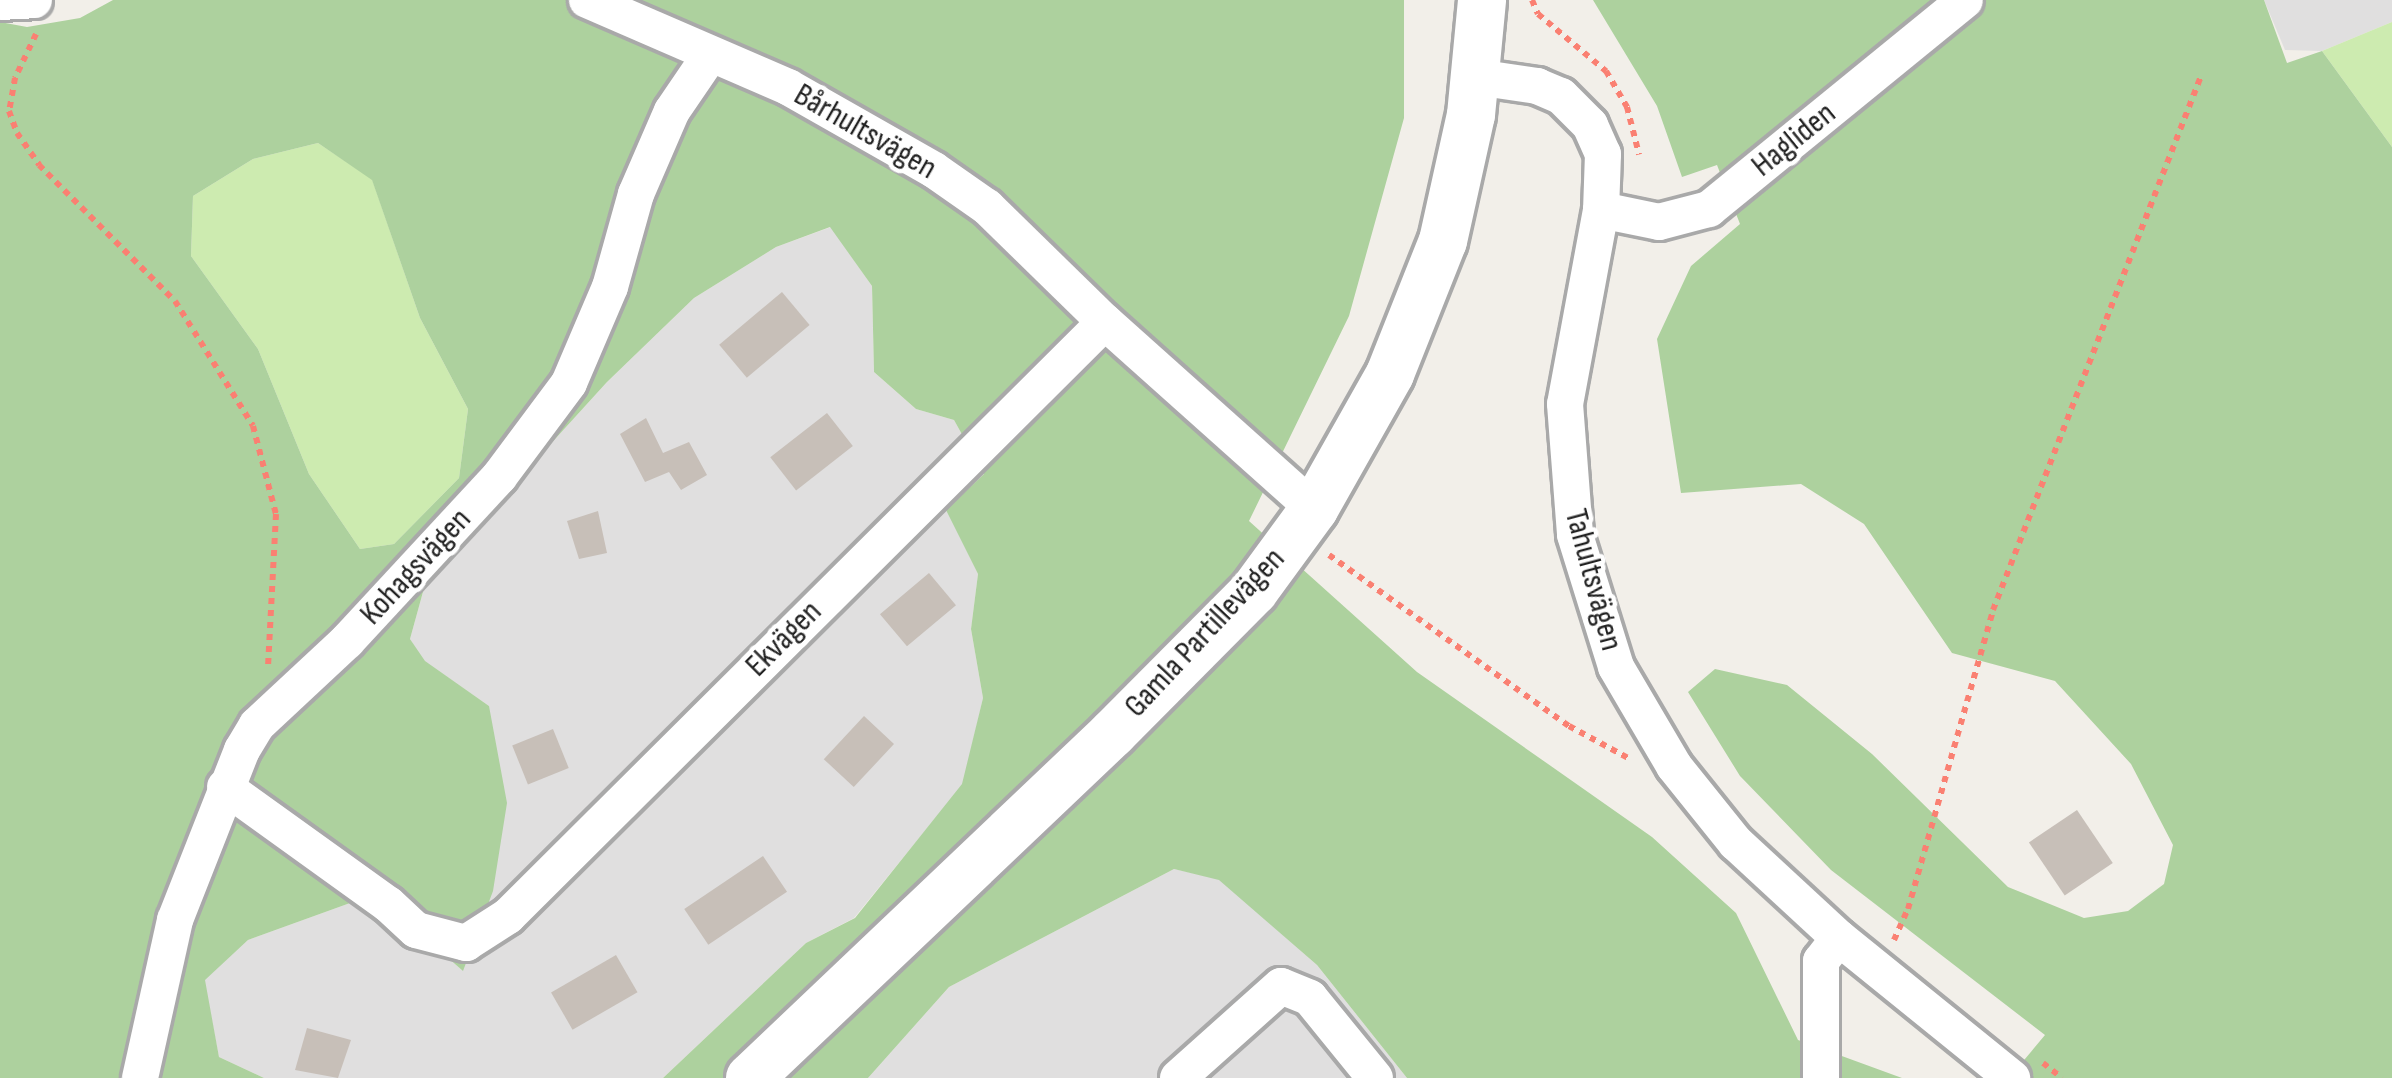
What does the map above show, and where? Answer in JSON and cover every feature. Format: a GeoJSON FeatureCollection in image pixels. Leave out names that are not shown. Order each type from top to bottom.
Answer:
{"type":"FeatureCollection","features":[{"type":"Feature","properties":{"kind":"street","name":"Bårhultsvägen"},"geometry":{"type":"LineString","coordinates":[[587,0],[788,87],[934,170],[987,207],[1105,322]]}},
{"type":"Feature","properties":{"kind":"street","name":"Gamla Partillevägen"},"geometry":{"type":"LineString","coordinates":[[750,1078],[1113,733],[1254,590],[1306,520],[1369,417],[1425,291],[1457,186],[1476,77],[1482,0]]}},
{"type":"Feature","properties":{"kind":"street","name":"Hagliden"},"geometry":{"type":"LineString","coordinates":[[1616,213],[1658,222],[1709,209],[1965,0]]}},
{"type":"Feature","properties":{"kind":"street"},"geometry":{"type":"LineString","coordinates":[[0,2],[40,8]]}},
{"type":"Feature","properties":{"kind":"street","name":"Kohagsvägen"},"geometry":{"type":"LineString","coordinates":[[140,1078],[175,920],[225,787],[256,725],[347,641],[484,493],[569,383],[610,287],[636,194],[672,111],[710,55]]}},
{"type":"Feature","properties":{"kind":"street","name":"Tahultsvägen"},"geometry":{"type":"LineString","coordinates":[[1476,77],[1537,86],[1580,112],[1603,154],[1616,213],[1564,404],[1575,535],[1616,667],[1674,766],[1736,843],[1839,938],[2019,1063]]}},
{"type":"Feature","properties":{"kind":"street"},"geometry":{"type":"LineString","coordinates":[[1105,322],[1306,520]]}},
{"type":"Feature","properties":{"kind":"street","name":"Ekvägen"},"geometry":{"type":"LineString","coordinates":[[225,787],[388,904],[416,931],[466,943],[508,916],[1105,322]]}},
{"type":"Feature","properties":{"kind":"street"},"geometry":{"type":"LineString","coordinates":[[1821,1078],[1821,961],[1839,938]]}},
{"type":"Feature","properties":{"kind":"street"},"geometry":{"type":"LineString","coordinates":[[1178,1078],[1281,986],[1310,998],[1375,1078]]}},
{"type":"Feature","properties":{"kind":"path"},"geometry":{"type":"LineString","coordinates":[[1532,0],[1538,14],[1606,71],[1627,106],[1639,145],[1616,213]]}},
{"type":"Feature","properties":{"kind":"path"},"geometry":{"type":"LineString","coordinates":[[40,8],[15,78],[9,111],[17,134],[38,165],[175,302],[253,426],[276,514],[277,552],[272,644],[256,725]]}},
{"type":"Feature","properties":{"kind":"path"},"geometry":{"type":"LineString","coordinates":[[1894,940],[1908,909],[1993,610],[2200,76]]}},
{"type":"Feature","properties":{"kind":"path"},"geometry":{"type":"LineString","coordinates":[[1306,520],[1602,748],[1646,766],[1674,766]]}},
{"type":"Feature","properties":{"kind":"path"},"geometry":{"type":"LineString","coordinates":[[1878,927],[1905,950]]}},
{"type":"Feature","properties":{"kind":"path"},"geometry":{"type":"LineString","coordinates":[[2019,1063],[2062,1078]]}},
{"type":"Feature","properties":{"kind":"shaded area"},"geometry":{"type":"Polygon","coordinates":[[[2264,0],[2392,0],[2392,22],[2322,51],[2285,50],[2264,0]]]}},
{"type":"Feature","properties":{"kind":"shaded area"},"geometry":{"type":"Polygon","coordinates":[[[831,227],[872,286],[874,372],[916,409],[954,420],[984,474],[947,510],[978,574],[971,629],[983,698],[963,784],[854,918],[806,943],[663,1078],[264,1078],[219,1057],[204,980],[248,940],[375,894],[462,970],[489,706],[424,661],[410,639],[426,581],[607,382],[694,298],[776,247],[831,227]]]}},
{"type":"Feature","properties":{"kind":"shaded area"},"geometry":{"type":"Polygon","coordinates":[[[1174,869],[1219,879],[1317,965],[1407,1078],[868,1078],[949,987],[1174,869]]]}},
{"type":"Feature","properties":{"kind":"green space"},"geometry":{"type":"Polygon","coordinates":[[[113,0],[1404,0],[1404,118],[1349,316],[1249,521],[1417,672],[1652,837],[1736,913],[1798,1040],[1902,1078],[1407,1078],[1317,965],[1219,880],[1174,869],[949,987],[868,1078],[663,1078],[806,943],[855,918],[962,784],[983,698],[971,629],[978,574],[946,510],[984,474],[954,420],[916,409],[874,372],[872,286],[830,227],[776,247],[694,298],[607,382],[426,581],[410,639],[425,661],[489,706],[507,803],[493,891],[463,971],[375,894],[248,940],[205,980],[219,1057],[264,1078],[0,1078],[0,22],[27,27],[80,18],[113,0]],[[318,143],[253,159],[193,196],[191,256],[258,349],[309,474],[360,549],[394,544],[459,478],[468,409],[420,318],[372,180],[318,143]]]}},
{"type":"Feature","properties":{"kind":"green space"},"geometry":{"type":"Polygon","coordinates":[[[1593,0],[2264,0],[2287,63],[2322,51],[2392,147],[2392,1078],[2009,1078],[2045,1035],[1831,870],[1740,776],[1688,692],[1715,669],[1787,685],[1872,754],[2008,887],[2084,918],[2128,911],[2164,884],[2173,845],[2131,764],[2055,681],[1952,653],[1864,524],[1801,484],[1681,493],[1657,339],[1691,266],[1740,224],[1717,165],[1682,177],[1657,106],[1593,0]]]}},
{"type":"Feature","properties":{"kind":"green space"},"geometry":{"type":"Polygon","coordinates":[[[2392,22],[2392,147],[2322,51],[2392,22]]]}},
{"type":"Feature","properties":{"kind":"green space"},"geometry":{"type":"Polygon","coordinates":[[[318,143],[372,179],[420,318],[468,409],[459,478],[394,544],[360,549],[309,474],[258,349],[191,256],[193,196],[253,159],[318,143]]]}},
{"type":"Feature","properties":{"kind":"building"},"geometry":{"type":"Polygon","coordinates":[[[782,292],[810,325],[747,378],[719,345],[782,292]]]}},
{"type":"Feature","properties":{"kind":"building"},"geometry":{"type":"Polygon","coordinates":[[[827,413],[853,446],[796,490],[770,457],[827,413]]]}},
{"type":"Feature","properties":{"kind":"building"},"geometry":{"type":"Polygon","coordinates":[[[646,418],[663,453],[689,442],[707,475],[681,490],[669,472],[645,482],[620,434],[646,418]]]}},
{"type":"Feature","properties":{"kind":"building"},"geometry":{"type":"Polygon","coordinates":[[[598,511],[607,553],[579,559],[567,521],[598,511]]]}},
{"type":"Feature","properties":{"kind":"building"},"geometry":{"type":"Polygon","coordinates":[[[929,573],[956,605],[907,646],[880,614],[929,573]]]}},
{"type":"Feature","properties":{"kind":"building"},"geometry":{"type":"Polygon","coordinates":[[[864,716],[894,744],[854,787],[824,759],[864,716]]]}},
{"type":"Feature","properties":{"kind":"building"},"geometry":{"type":"Polygon","coordinates":[[[553,729],[569,768],[528,784],[512,745],[553,729]]]}},
{"type":"Feature","properties":{"kind":"building"},"geometry":{"type":"Polygon","coordinates":[[[2077,810],[2113,863],[2065,895],[2029,842],[2077,810]]]}},
{"type":"Feature","properties":{"kind":"building"},"geometry":{"type":"Polygon","coordinates":[[[763,856],[787,892],[708,945],[684,909],[763,856]]]}},
{"type":"Feature","properties":{"kind":"building"},"geometry":{"type":"Polygon","coordinates":[[[616,955],[638,992],[573,1030],[551,993],[616,955]]]}},
{"type":"Feature","properties":{"kind":"building"},"geometry":{"type":"Polygon","coordinates":[[[307,1028],[351,1040],[338,1078],[295,1070],[307,1028]]]}}]}
